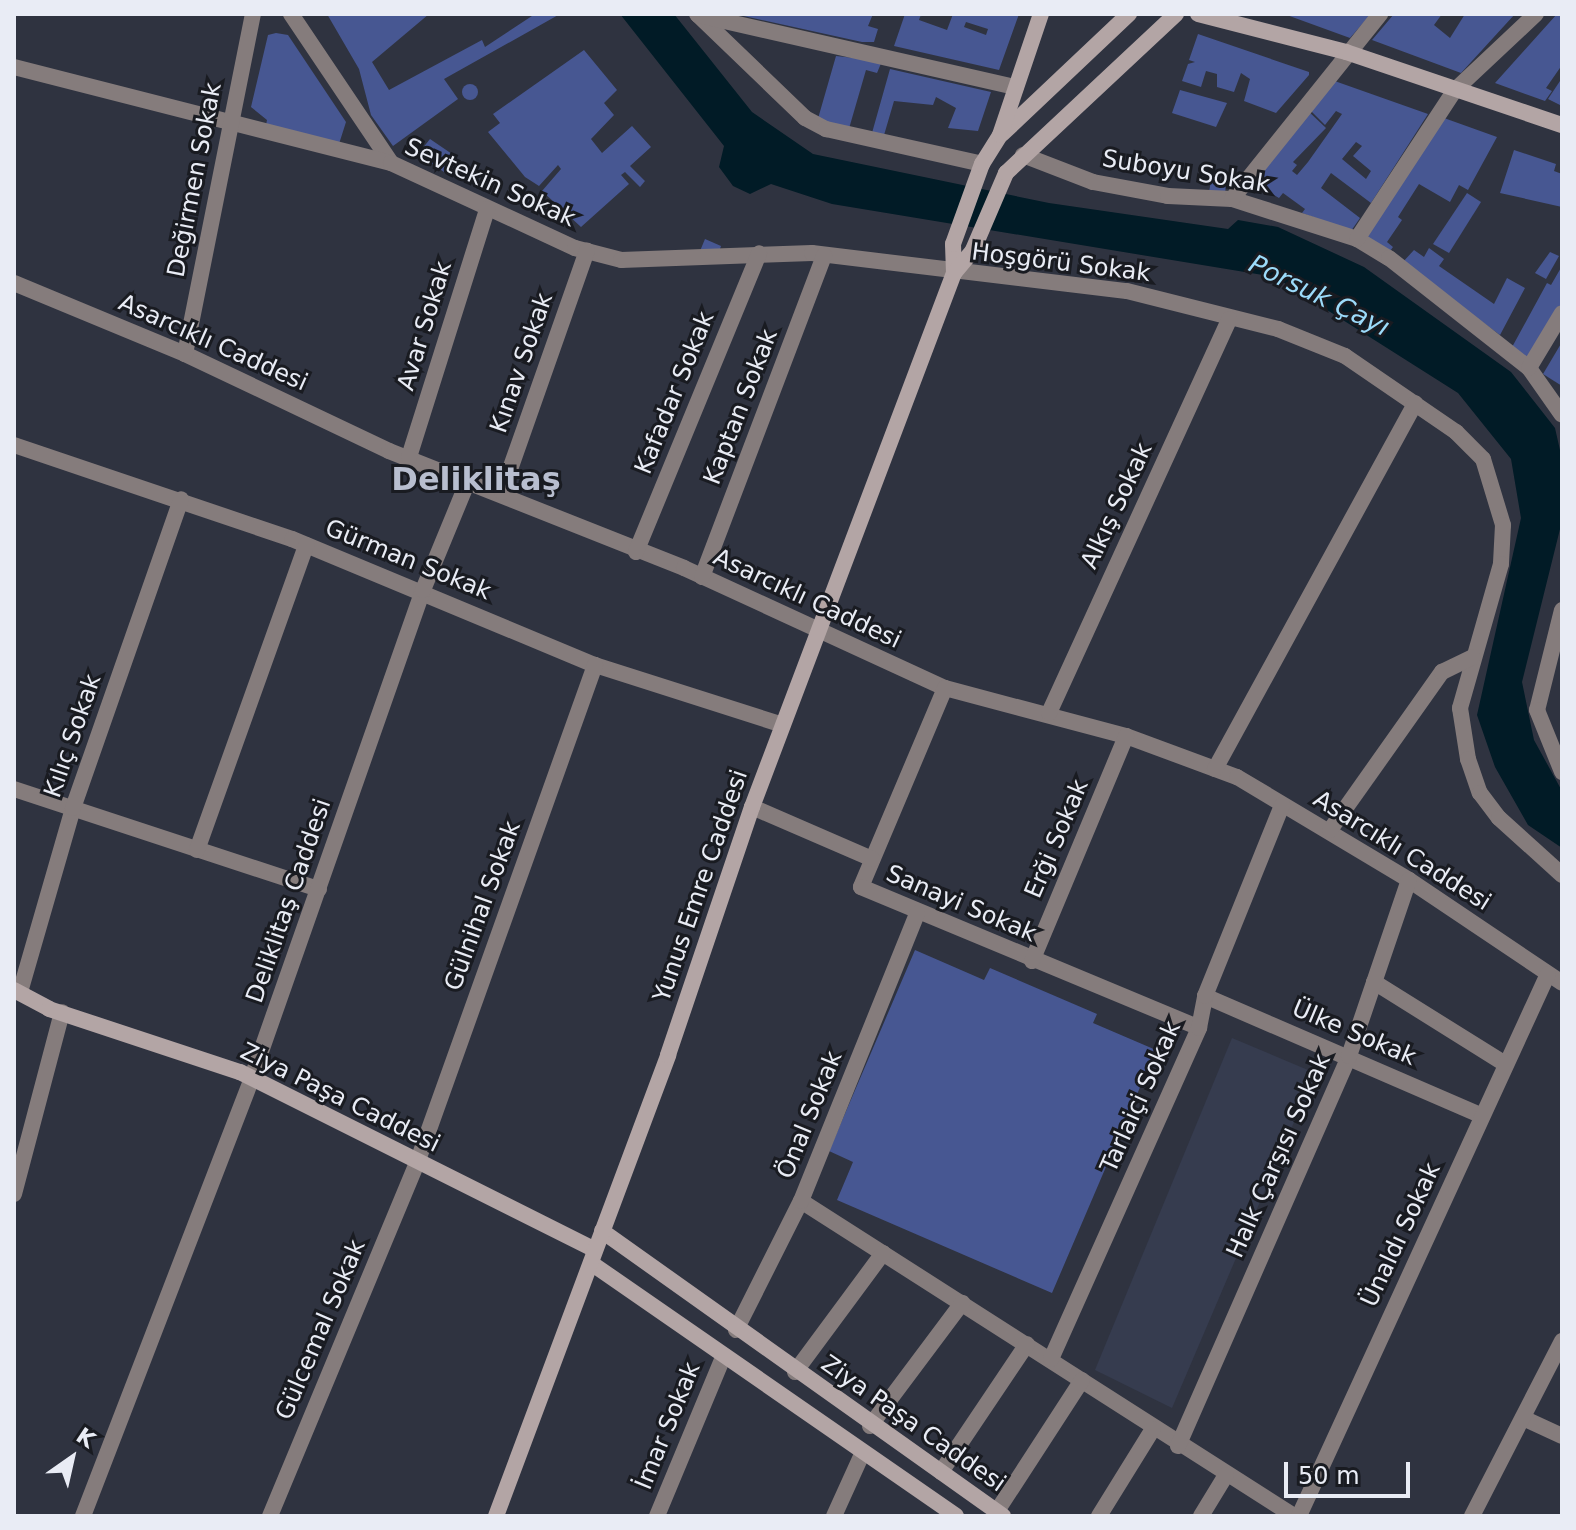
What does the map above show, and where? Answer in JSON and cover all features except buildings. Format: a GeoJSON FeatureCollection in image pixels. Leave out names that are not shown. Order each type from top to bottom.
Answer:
{"type":"FeatureCollection","features":[{"type":"Feature","properties":{"kind":"main road","name":"Yunus Emre Caddesi"},"geometry":{"type":"LineString","coordinates":[[954,273],[953,244],[982,164],[1000,135],[1041,14]]}},
{"type":"Feature","properties":{"kind":"main road","name":"Yunus Emre Caddesi"},"geometry":{"type":"LineString","coordinates":[[1000,135],[1129,14]]}},
{"type":"Feature","properties":{"kind":"main road","name":"Yunus Emre Caddesi"},"geometry":{"type":"LineString","coordinates":[[496,1516],[602,1231],[752,807],[821,633],[954,273],[973,250],[1006,173],[1176,14]]}},
{"type":"Feature","properties":{"kind":"main road"},"geometry":{"type":"LineString","coordinates":[[1198,14],[1346,52],[1562,125]]}},
{"type":"Feature","properties":{"kind":"main road","name":"Ziya Paşa Caddesi"},"geometry":{"type":"LineString","coordinates":[[17,991],[62,1012],[252,1077],[592,1256],[724,1355],[956,1516]]}},
{"type":"Feature","properties":{"kind":"main road","name":"Ziya Paşa Caddesi"},"geometry":{"type":"LineString","coordinates":[[602,1231],[870,1426],[1000,1514]]}},
{"type":"Feature","properties":{"kind":"street","name":"Değirmen Sokak"},"geometry":{"type":"LineString","coordinates":[[185,354],[253,14]]}},
{"type":"Feature","properties":{"kind":"street"},"geometry":{"type":"LineString","coordinates":[[291,14],[391,163]]}},
{"type":"Feature","properties":{"kind":"street"},"geometry":{"type":"LineString","coordinates":[[697,14],[1016,87]]}},
{"type":"Feature","properties":{"kind":"street"},"geometry":{"type":"LineString","coordinates":[[697,14],[805,118],[826,129],[982,164]]}},
{"type":"Feature","properties":{"kind":"street"},"geometry":{"type":"LineString","coordinates":[[1232,199],[1346,52],[1380,14]]}},
{"type":"Feature","properties":{"kind":"street"},"geometry":{"type":"LineString","coordinates":[[1357,239],[1455,90],[1536,14]]}},
{"type":"Feature","properties":{"kind":"street","name":"Sevtekin Sokak"},"geometry":{"type":"LineString","coordinates":[[14,67],[391,163],[487,209],[587,251],[621,260],[759,253],[824,255],[954,273]]}},
{"type":"Feature","properties":{"kind":"street","name":"Suboyu Sokak"},"geometry":{"type":"LineString","coordinates":[[1023,155],[1093,182],[1168,196],[1232,199],[1357,239],[1389,258],[1529,368],[1562,415]]}},
{"type":"Feature","properties":{"kind":"street","name":"Avar Sokak"},"geometry":{"type":"LineString","coordinates":[[409,457],[487,209]]}},
{"type":"Feature","properties":{"kind":"street","name":"Kınav Sokak"},"geometry":{"type":"LineString","coordinates":[[502,492],[587,251]]}},
{"type":"Feature","properties":{"kind":"street","name":"Kafadar Sokak"},"geometry":{"type":"LineString","coordinates":[[636,552],[759,253]]}},
{"type":"Feature","properties":{"kind":"street","name":"Kaptan Sokak"},"geometry":{"type":"LineString","coordinates":[[702,577],[824,255]]}},
{"type":"Feature","properties":{"kind":"street","name":"Hoşgörü Sokak"},"geometry":{"type":"LineString","coordinates":[[954,273],[1127,291],[1278,329],[1345,356],[1420,406],[1483,459],[1503,525],[1501,564],[1460,708],[1468,759],[1480,793],[1562,875]]}},
{"type":"Feature","properties":{"kind":"street","name":"Asarcıklı Caddesi"},"geometry":{"type":"LineString","coordinates":[[14,283],[185,354],[409,457],[502,492],[636,552],[702,577],[945,688],[1030,714],[1049,713],[1126,736],[1215,769],[1330,830],[1555,979]]}},
{"type":"Feature","properties":{"kind":"street"},"geometry":{"type":"LineString","coordinates":[[1529,368],[1562,313]]}},
{"type":"Feature","properties":{"kind":"street","name":"Alkış Sokak"},"geometry":{"type":"LineString","coordinates":[[1049,713],[1229,319]]}},
{"type":"Feature","properties":{"kind":"street"},"geometry":{"type":"LineString","coordinates":[[1215,769],[1420,406]]}},
{"type":"Feature","properties":{"kind":"street","name":"Gürman Sokak"},"geometry":{"type":"LineString","coordinates":[[14,445],[69,460],[161,497],[181,499],[306,545],[423,590],[595,665],[783,725]]}},
{"type":"Feature","properties":{"kind":"street","name":"Deliklitaş Caddesi"},"geometry":{"type":"LineString","coordinates":[[83,1516],[252,1077],[423,590],[468,481]]}},
{"type":"Feature","properties":{"kind":"street","name":"Kılıç Sokak"},"geometry":{"type":"LineString","coordinates":[[17,991],[73,808],[181,499]]}},
{"type":"Feature","properties":{"kind":"street"},"geometry":{"type":"LineString","coordinates":[[197,850],[306,545]]}},
{"type":"Feature","properties":{"kind":"street"},"geometry":{"type":"LineString","coordinates":[[1560,765],[1537,710],[1562,610]]}},
{"type":"Feature","properties":{"kind":"street"},"geometry":{"type":"LineString","coordinates":[[1330,830],[1442,672],[1473,657]]}},
{"type":"Feature","properties":{"kind":"street","name":"Gülnihal Sokak"},"geometry":{"type":"LineString","coordinates":[[417,1163],[595,665]]}},
{"type":"Feature","properties":{"kind":"street","name":"Sanayi Sokak"},"geometry":{"type":"LineString","coordinates":[[945,688],[861,887],[917,914],[1199,1028]]}},
{"type":"Feature","properties":{"kind":"street","name":"Erği Sokak"},"geometry":{"type":"LineString","coordinates":[[1032,961],[1126,736]]}},
{"type":"Feature","properties":{"kind":"street"},"geometry":{"type":"LineString","coordinates":[[14,789],[319,889]]}},
{"type":"Feature","properties":{"kind":"street","name":"Tarlaiçi Sokak"},"geometry":{"type":"LineString","coordinates":[[1051,1359],[1199,1028],[1205,996],[1282,805]]}},
{"type":"Feature","properties":{"kind":"street"},"geometry":{"type":"LineString","coordinates":[[752,807],[872,859]]}},
{"type":"Feature","properties":{"kind":"street","name":"Halk Çarşısı Sokak"},"geometry":{"type":"LineString","coordinates":[[1178,1446],[1349,1056],[1409,880]]}},
{"type":"Feature","properties":{"kind":"street","name":"Önal Sokak"},"geometry":{"type":"LineString","coordinates":[[736,1330],[801,1201],[917,914]]}},
{"type":"Feature","properties":{"kind":"street","name":"Ünaldı Sokak"},"geometry":{"type":"LineString","coordinates":[[1296,1516],[1505,1064],[1555,979]]}},
{"type":"Feature","properties":{"kind":"street"},"geometry":{"type":"LineString","coordinates":[[1374,982],[1505,1064]]}},
{"type":"Feature","properties":{"kind":"street","name":"Ülke Sokak"},"geometry":{"type":"LineString","coordinates":[[1205,996],[1482,1116]]}},
{"type":"Feature","properties":{"kind":"street"},"geometry":{"type":"LineString","coordinates":[[14,1194],[62,1012]]}},
{"type":"Feature","properties":{"kind":"street","name":"Gülcemal Sokak"},"geometry":{"type":"LineString","coordinates":[[270,1516],[417,1163]]}},
{"type":"Feature","properties":{"kind":"street"},"geometry":{"type":"LineString","coordinates":[[801,1201],[1051,1359],[1178,1446],[1296,1516]]}},
{"type":"Feature","properties":{"kind":"street"},"geometry":{"type":"LineString","coordinates":[[795,1372],[883,1253]]}},
{"type":"Feature","properties":{"kind":"street"},"geometry":{"type":"LineString","coordinates":[[870,1426],[962,1303]]}},
{"type":"Feature","properties":{"kind":"street"},"geometry":{"type":"LineString","coordinates":[[1472,1516],[1562,1341]]}},
{"type":"Feature","properties":{"kind":"street"},"geometry":{"type":"LineString","coordinates":[[941,1472],[1027,1344]]}},
{"type":"Feature","properties":{"kind":"street","name":"İmar Sokak"},"geometry":{"type":"LineString","coordinates":[[657,1516],[724,1355]]}},
{"type":"Feature","properties":{"kind":"street"},"geometry":{"type":"LineString","coordinates":[[1000,1514],[1082,1380]]}},
{"type":"Feature","properties":{"kind":"street"},"geometry":{"type":"LineString","coordinates":[[1523,1418],[1562,1436]]}},
{"type":"Feature","properties":{"kind":"street"},"geometry":{"type":"LineString","coordinates":[[1099,1516],[1153,1429]]}},
{"type":"Feature","properties":{"kind":"street"},"geometry":{"type":"LineString","coordinates":[[834,1516],[863,1452]]}},
{"type":"Feature","properties":{"kind":"street"},"geometry":{"type":"LineString","coordinates":[[1201,1516],[1226,1475]]}},
{"type":"Feature","properties":{"kind":"shaded area"},"geometry":{"type":"Polygon","coordinates":[[[1232,1038],[1315,1073],[1172,1408],[1095,1370],[1232,1038]]]}},
{"type":"Feature","properties":{"kind":"water","name":"Porsuk Çayı"},"geometry":{"type":"Polygon","coordinates":[[[620,14],[674,14],[752,112],[813,154],[1049,203],[1228,229],[1238,220],[1278,227],[1364,267],[1511,372],[1555,428],[1562,459],[1562,521],[1522,682],[1534,740],[1562,791],[1562,848],[1528,825],[1495,767],[1477,715],[1521,518],[1511,459],[1458,393],[1275,277],[832,204],[771,184],[750,194],[733,186],[719,167],[724,146],[620,14]]]}},
{"type":"Feature","properties":{"kind":"district","name":"Deliklitaş"},"geometry":{"type":"Point","coordinates":[476,479]}}]}
